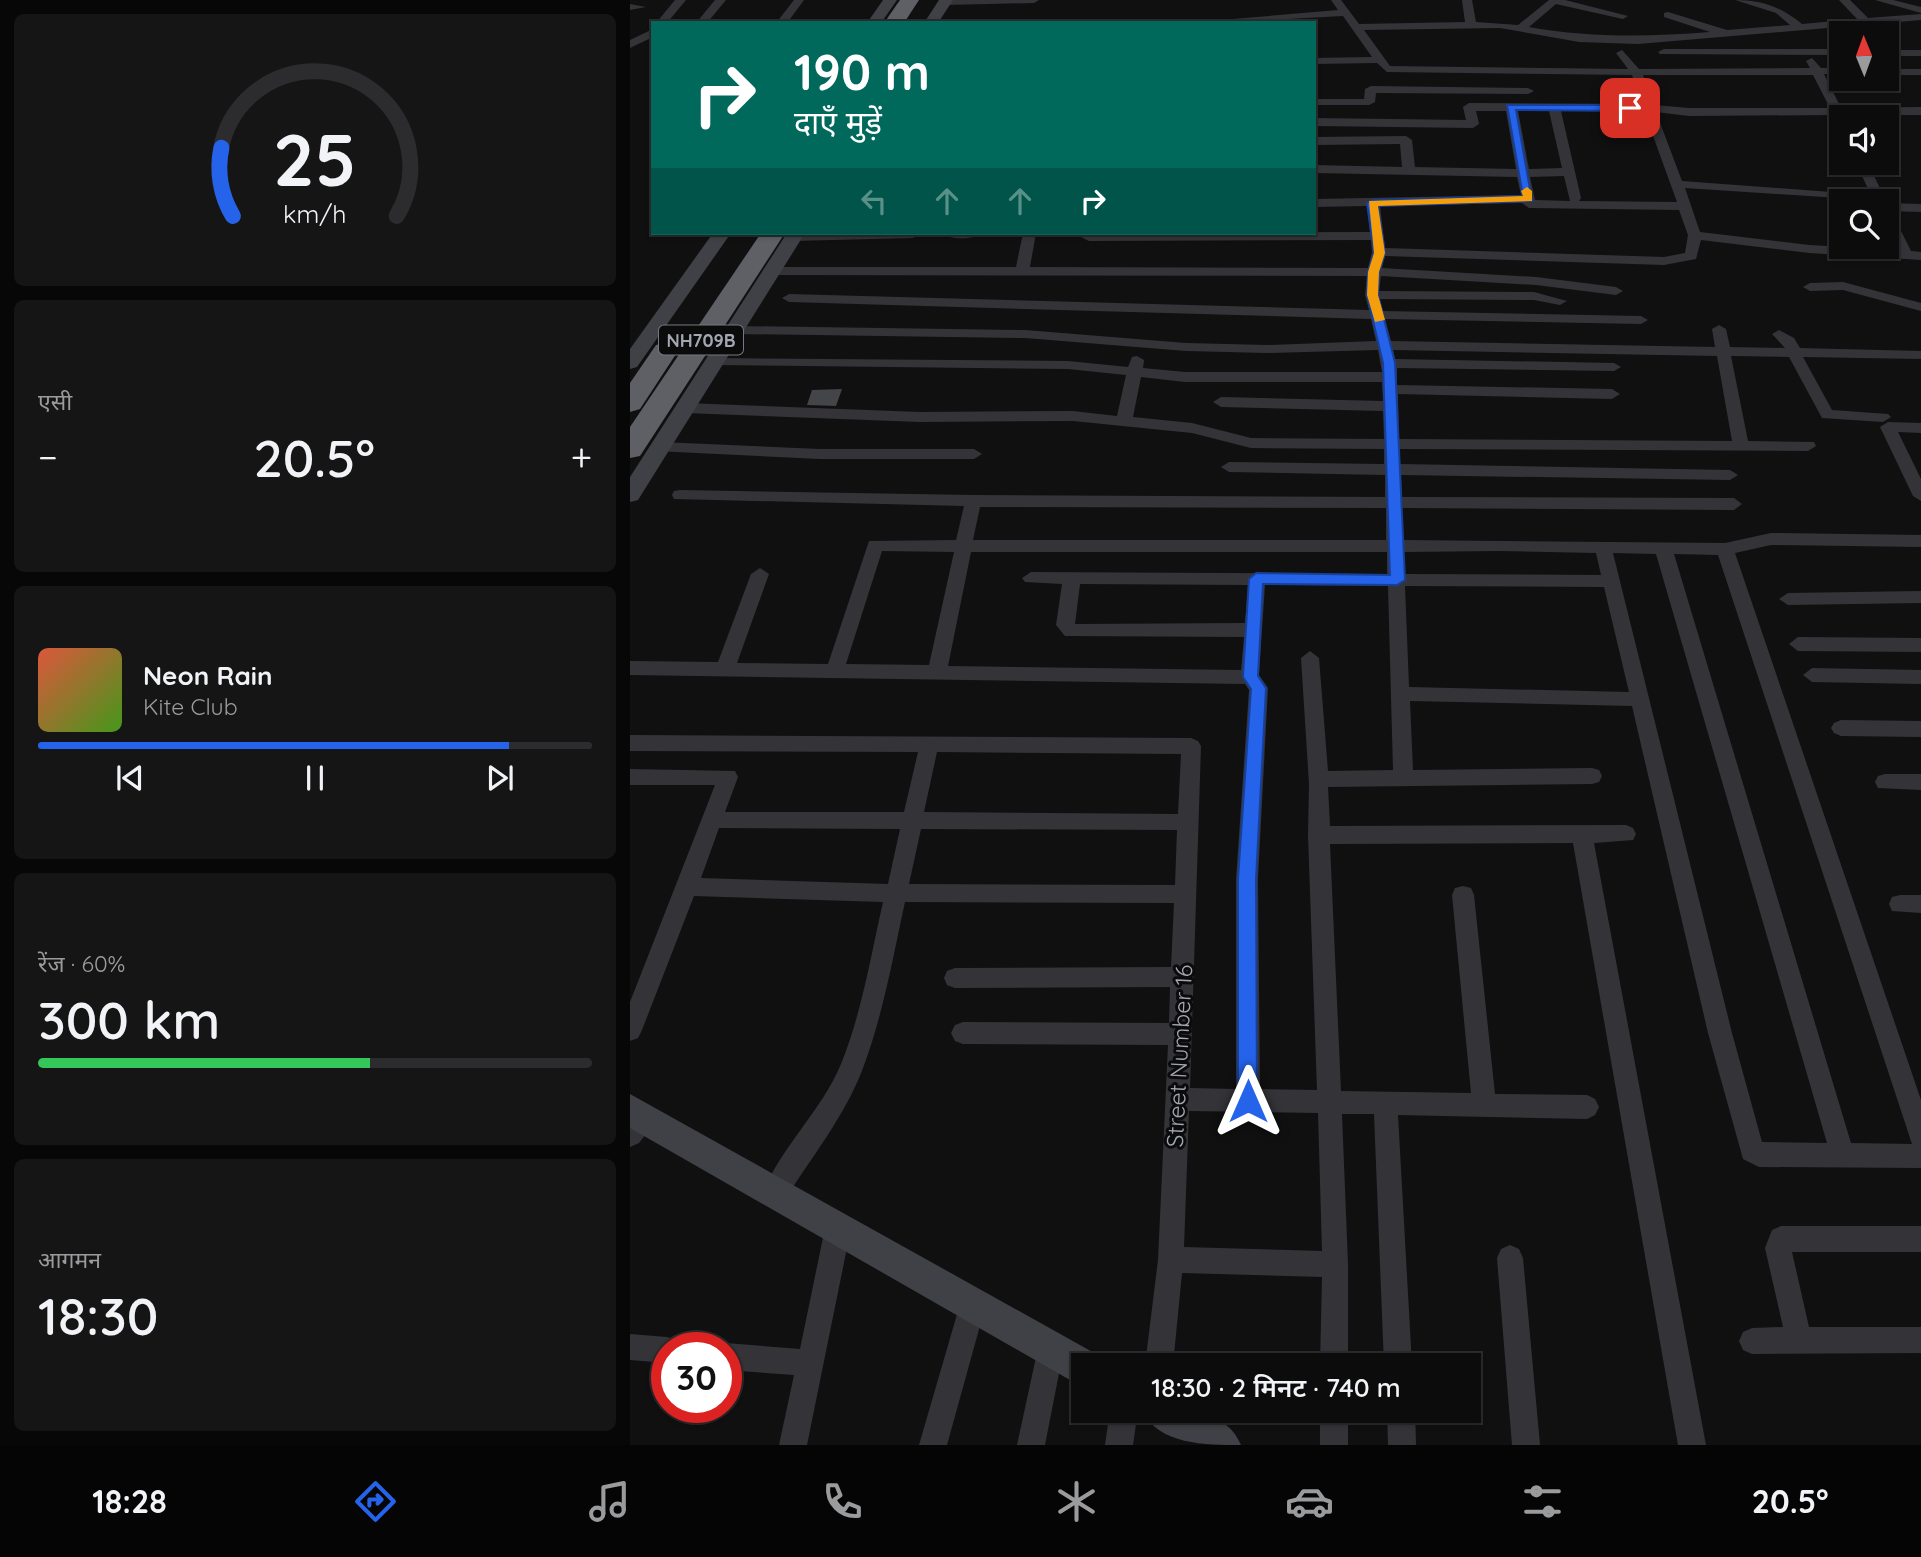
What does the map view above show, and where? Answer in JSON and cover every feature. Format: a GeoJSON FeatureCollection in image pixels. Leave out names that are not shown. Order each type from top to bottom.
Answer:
{"type":"FeatureCollection","features":[{"type":"Feature","properties":{"kind":"highway"},"geometry":{"type":"LineString","coordinates":[[895,21],[910,0]]}},
{"type":"Feature","properties":{"kind":"highway"},"geometry":{"type":"LineString","coordinates":[[917,21],[940,1]]}},
{"type":"Feature","properties":{"kind":"highway","name":"NH709B"},"geometry":{"type":"LineString","coordinates":[[630,403],[746,235]]}},
{"type":"Feature","properties":{"kind":"highway","name":"NH709B"},"geometry":{"type":"LineString","coordinates":[[630,449],[798,235]]}},
{"type":"Feature","properties":{"kind":"street"},"geometry":{"type":"LineString","coordinates":[[663,21],[681,0]]}},
{"type":"Feature","properties":{"kind":"street"},"geometry":{"type":"LineString","coordinates":[[703,21],[721,0]]}},
{"type":"Feature","properties":{"kind":"street"},"geometry":{"type":"LineString","coordinates":[[783,21],[799,0]]}},
{"type":"Feature","properties":{"kind":"street"},"geometry":{"type":"LineString","coordinates":[[875,21],[890,0]]}},
{"type":"Feature","properties":{"kind":"street"},"geometry":{"type":"LineString","coordinates":[[932,21],[940,1],[1034,0]]}},
{"type":"Feature","properties":{"kind":"street"},"geometry":{"type":"LineString","coordinates":[[1336,0],[1387,69],[1829,71]]}},
{"type":"Feature","properties":{"kind":"street"},"geometry":{"type":"LineString","coordinates":[[1467,0],[1471,24]]}},
{"type":"Feature","properties":{"kind":"street"},"geometry":{"type":"LineString","coordinates":[[1521,28],[1555,0],[1623,16]]}},
{"type":"Feature","properties":{"kind":"street"},"geometry":{"type":"LineString","coordinates":[[1740,0],[1780,11],[1800,28]]}},
{"type":"Feature","properties":{"kind":"street"},"geometry":{"type":"LineString","coordinates":[[1844,0],[1865,21]]}},
{"type":"Feature","properties":{"kind":"street"},"geometry":{"type":"LineString","coordinates":[[1880,0],[1921,9]]}},
{"type":"Feature","properties":{"kind":"street"},"geometry":{"type":"LineString","coordinates":[[1246,21],[1346,13]]}},
{"type":"Feature","properties":{"kind":"street"},"geometry":{"type":"LineString","coordinates":[[1668,15],[1711,26],[1729,35]]}},
{"type":"Feature","properties":{"kind":"street"},"geometry":{"type":"LineString","coordinates":[[1877,21],[1921,17]]}},
{"type":"Feature","properties":{"kind":"street"},"geometry":{"type":"LineString","coordinates":[[1356,27],[1471,24],[1521,28],[1554,36],[1618,41],[1729,35],[1829,25]]}},
{"type":"Feature","properties":{"kind":"street"},"geometry":{"type":"LineString","coordinates":[[630,45],[651,33]]}},
{"type":"Feature","properties":{"kind":"street"},"geometry":{"type":"LineString","coordinates":[[1380,253],[1664,261],[1691,256],[1695,235],[1636,72],[1622,52],[1829,52]]}},
{"type":"Feature","properties":{"kind":"street"},"geometry":{"type":"LineString","coordinates":[[1807,52],[1834,105]]}},
{"type":"Feature","properties":{"kind":"street"},"geometry":{"type":"LineString","coordinates":[[1899,53],[1921,53]]}},
{"type":"Feature","properties":{"kind":"street"},"geometry":{"type":"LineString","coordinates":[[1316,61],[1380,60]]}},
{"type":"Feature","properties":{"kind":"street"},"geometry":{"type":"LineString","coordinates":[[1899,72],[1921,72]]}},
{"type":"Feature","properties":{"kind":"street"},"geometry":{"type":"LineString","coordinates":[[1316,102],[1369,102],[1371,89],[1528,90]]}},
{"type":"Feature","properties":{"kind":"street"},"geometry":{"type":"LineString","coordinates":[[1316,122],[1473,124],[1469,107],[1648,108],[1689,112],[1829,115]]}},
{"type":"Feature","properties":{"kind":"street"},"geometry":{"type":"LineString","coordinates":[[1511,107],[1529,204],[1684,206]]}},
{"type":"Feature","properties":{"kind":"street"},"geometry":{"type":"LineString","coordinates":[[1554,107],[1575,198]]}},
{"type":"Feature","properties":{"kind":"street"},"geometry":{"type":"LineString","coordinates":[[1899,112],[1921,111]]}},
{"type":"Feature","properties":{"kind":"street"},"geometry":{"type":"LineString","coordinates":[[1316,141],[1406,140],[1409,171]]}},
{"type":"Feature","properties":{"kind":"street"},"geometry":{"type":"LineString","coordinates":[[1316,169],[1568,172]]}},
{"type":"Feature","properties":{"kind":"street"},"geometry":{"type":"LineString","coordinates":[[1676,184],[1829,198]]}},
{"type":"Feature","properties":{"kind":"street"},"geometry":{"type":"LineString","coordinates":[[1316,203],[1528,199]]}},
{"type":"Feature","properties":{"kind":"street"},"geometry":{"type":"LineString","coordinates":[[1373,203],[1380,253],[1374,272],[1372,295],[1386,345],[1390,384],[1403,778]]}},
{"type":"Feature","properties":{"kind":"street"},"geometry":{"type":"LineString","coordinates":[[1899,205],[1921,208]]}},
{"type":"Feature","properties":{"kind":"street"},"geometry":{"type":"LineString","coordinates":[[630,363],[721,235]]}},
{"type":"Feature","properties":{"kind":"street"},"geometry":{"type":"LineString","coordinates":[[630,495],[675,448],[701,409],[749,330],[798,235]]}},
{"type":"Feature","properties":{"kind":"street"},"geometry":{"type":"LineString","coordinates":[[1021,272],[1029,235]]}},
{"type":"Feature","properties":{"kind":"street"},"geometry":{"type":"LineString","coordinates":[[1084,235],[1180,235]]}},
{"type":"Feature","properties":{"kind":"street"},"geometry":{"type":"LineString","coordinates":[[1302,235],[1377,236]]}},
{"type":"Feature","properties":{"kind":"street"},"geometry":{"type":"LineString","coordinates":[[1695,235],[1809,249],[1921,256]]}},
{"type":"Feature","properties":{"kind":"street"},"geometry":{"type":"LineString","coordinates":[[1899,240],[1906,254]]}},
{"type":"Feature","properties":{"kind":"street"},"geometry":{"type":"LineString","coordinates":[[781,271],[1374,272],[1536,281],[1616,291]]}},
{"type":"Feature","properties":{"kind":"street"},"geometry":{"type":"LineString","coordinates":[[1810,287],[1843,286],[1921,307]]}},
{"type":"Feature","properties":{"kind":"street"},"geometry":{"type":"LineString","coordinates":[[1372,295],[1534,296],[1560,301]]}},
{"type":"Feature","properties":{"kind":"street"},"geometry":{"type":"LineString","coordinates":[[789,298],[1378,316],[1641,320]]}},
{"type":"Feature","properties":{"kind":"street"},"geometry":{"type":"LineString","coordinates":[[1718,329],[1741,447]]}},
{"type":"Feature","properties":{"kind":"street"},"geometry":{"type":"LineString","coordinates":[[749,330],[1025,334],[1140,344],[1267,349],[1386,345],[1921,355]]}},
{"type":"Feature","properties":{"kind":"street"},"geometry":{"type":"LineString","coordinates":[[1779,334],[1789,341],[1806,380],[1828,415],[1883,417]]}},
{"type":"Feature","properties":{"kind":"street"},"geometry":{"type":"LineString","coordinates":[[1124,421],[1140,344]]}},
{"type":"Feature","properties":{"kind":"street"},"geometry":{"type":"LineString","coordinates":[[728,362],[1068,365],[1185,377],[1612,394]]}},
{"type":"Feature","properties":{"kind":"street"},"geometry":{"type":"LineString","coordinates":[[1221,402],[1390,384],[1614,367]]}},
{"type":"Feature","properties":{"kind":"street"},"geometry":{"type":"LineString","coordinates":[[701,409],[920,417],[1073,416],[1192,428],[1251,443],[1808,446]]}},
{"type":"Feature","properties":{"kind":"street"},"geometry":{"type":"LineString","coordinates":[[1921,428],[1888,427],[1913,464],[1921,496]]}},
{"type":"Feature","properties":{"kind":"street"},"geometry":{"type":"LineString","coordinates":[[675,448],[820,454],[975,454]]}},
{"type":"Feature","properties":{"kind":"street"},"geometry":{"type":"LineString","coordinates":[[1229,467],[1730,475]]}},
{"type":"Feature","properties":{"kind":"street"},"geometry":{"type":"LineString","coordinates":[[680,495],[973,501],[1734,504]]}},
{"type":"Feature","properties":{"kind":"street"},"geometry":{"type":"LineString","coordinates":[[937,672],[973,501]]}},
{"type":"Feature","properties":{"kind":"street"},"geometry":{"type":"LineString","coordinates":[[835,671],[875,545],[1243,548],[1602,546],[1726,549],[1771,540],[1921,541]]}},
{"type":"Feature","properties":{"kind":"street"},"geometry":{"type":"LineString","coordinates":[[1602,546],[1750,1146],[1759,1155],[1921,1156]]}},
{"type":"Feature","properties":{"kind":"street"},"geometry":{"type":"LineString","coordinates":[[1663,547],[1843,1157]]}},
{"type":"Feature","properties":{"kind":"street"},"geometry":{"type":"LineString","coordinates":[[1726,549],[1921,1136]]}},
{"type":"Feature","properties":{"kind":"street"},"geometry":{"type":"LineString","coordinates":[[725,669],[760,574]]}},
{"type":"Feature","properties":{"kind":"street"},"geometry":{"type":"LineString","coordinates":[[1031,578],[1611,581]]}},
{"type":"Feature","properties":{"kind":"street"},"geometry":{"type":"LineString","coordinates":[[1072,578],[1065,625],[1071,631],[1252,630]]}},
{"type":"Feature","properties":{"kind":"street"},"geometry":{"type":"LineString","coordinates":[[1248,1101],[1247,879],[1259,688],[1250,677],[1256,579]]}},
{"type":"Feature","properties":{"kind":"street"},"geometry":{"type":"LineString","coordinates":[[1788,599],[1921,597]]}},
{"type":"Feature","properties":{"kind":"street"},"geometry":{"type":"LineString","coordinates":[[1798,644],[1921,645]]}},
{"type":"Feature","properties":{"kind":"street"},"geometry":{"type":"LineString","coordinates":[[1310,658],[1319,783],[1318,835],[1335,1264],[1334,1353]]}},
{"type":"Feature","properties":{"kind":"street"},"geometry":{"type":"LineString","coordinates":[[630,668],[1250,677]]}},
{"type":"Feature","properties":{"kind":"street"},"geometry":{"type":"LineString","coordinates":[[1812,675],[1921,677]]}},
{"type":"Feature","properties":{"kind":"street"},"geometry":{"type":"LineString","coordinates":[[1399,694],[1639,699]]}},
{"type":"Feature","properties":{"kind":"street"},"geometry":{"type":"LineString","coordinates":[[1841,728],[1921,729]]}},
{"type":"Feature","properties":{"kind":"street"},"geometry":{"type":"LineString","coordinates":[[630,743],[929,745],[872,1001],[852,1067],[833,1104],[775,1192]]}},
{"type":"Feature","properties":{"kind":"street","name":"Street Number 16"},"geometry":{"type":"LineString","coordinates":[[929,745],[1191,746],[1183,977],[1175,1099],[1171,1260],[1161,1353]]}},
{"type":"Feature","properties":{"kind":"street"},"geometry":{"type":"LineString","coordinates":[[1319,783],[1330,779],[1592,776]]}},
{"type":"Feature","properties":{"kind":"street"},"geometry":{"type":"LineString","coordinates":[[630,777],[728,777],[630,1030]]}},
{"type":"Feature","properties":{"kind":"street"},"geometry":{"type":"LineString","coordinates":[[1885,782],[1921,782]]}},
{"type":"Feature","properties":{"kind":"street"},"geometry":{"type":"LineString","coordinates":[[712,820],[1187,822]]}},
{"type":"Feature","properties":{"kind":"street"},"geometry":{"type":"LineString","coordinates":[[1582,834],[1692,1445]]}},
{"type":"Feature","properties":{"kind":"street"},"geometry":{"type":"LineString","coordinates":[[1318,835],[1626,834]]}},
{"type":"Feature","properties":{"kind":"street"},"geometry":{"type":"LineString","coordinates":[[687,887],[897,893],[1186,894]]}},
{"type":"Feature","properties":{"kind":"street"},"geometry":{"type":"LineString","coordinates":[[1462,895],[1485,1105]]}},
{"type":"Feature","properties":{"kind":"street"},"geometry":{"type":"LineString","coordinates":[[955,978],[1183,977]]}},
{"type":"Feature","properties":{"kind":"street"},"geometry":{"type":"LineString","coordinates":[[963,1033],[1180,1034]]}},
{"type":"Feature","properties":{"kind":"street"},"geometry":{"type":"LineString","coordinates":[[1175,1099],[1587,1107]]}},
{"type":"Feature","properties":{"kind":"street"},"geometry":{"type":"LineString","coordinates":[[1385,1103],[1397,1353]]}},
{"type":"Feature","properties":{"kind":"street"},"geometry":{"type":"LineString","coordinates":[[635,1121],[775,1192],[1071,1360]]}},
{"type":"Feature","properties":{"kind":"street"},"geometry":{"type":"LineString","coordinates":[[793,1445],[838,1227]]}},
{"type":"Feature","properties":{"kind":"street"},"geometry":{"type":"LineString","coordinates":[[1799,1340],[1778,1248],[1781,1239],[1921,1239]]}},
{"type":"Feature","properties":{"kind":"street"},"geometry":{"type":"LineString","coordinates":[[1510,1258],[1526,1445]]}},
{"type":"Feature","properties":{"kind":"street"},"geometry":{"type":"LineString","coordinates":[[1171,1260],[1335,1264]]}},
{"type":"Feature","properties":{"kind":"street"},"geometry":{"type":"LineString","coordinates":[[933,1445],[950,1377],[973,1304]]}},
{"type":"Feature","properties":{"kind":"street"},"geometry":{"type":"LineString","coordinates":[[1752,1341],[1921,1340]]}},
{"type":"Feature","properties":{"kind":"street"},"geometry":{"type":"LineString","coordinates":[[630,1347],[651,1349]]}},
{"type":"Feature","properties":{"kind":"street"},"geometry":{"type":"LineString","coordinates":[[1031,1445],[1051,1349]]}},
{"type":"Feature","properties":{"kind":"street"},"geometry":{"type":"LineString","coordinates":[[742,1357],[810,1363]]}},
{"type":"Feature","properties":{"kind":"street"},"geometry":{"type":"LineString","coordinates":[[1119,1445],[1122,1423]]}},
{"type":"Feature","properties":{"kind":"street"},"geometry":{"type":"LineString","coordinates":[[1184,1423],[1222,1445]]}},
{"type":"Feature","properties":{"kind":"street"},"geometry":{"type":"LineString","coordinates":[[1334,1423],[1334,1445]]}},
{"type":"Feature","properties":{"kind":"street"},"geometry":{"type":"LineString","coordinates":[[1401,1423],[1402,1445]]}},
{"type":"Feature","properties":{"kind":"building"},"geometry":{"type":"Polygon","coordinates":[[[842,389],[836,406],[807,405],[812,390],[842,389]]]}},
{"type":"Feature","properties":{"kind":"slow traffic"},"geometry":{"type":"LineString","coordinates":[[1379,320],[1372,295],[1374,272],[1380,253],[1373,203],[1528,199],[1527,191]]}},
{"type":"Feature","properties":{"kind":"route"},"geometry":{"type":"LineString","coordinates":[[1248,1101],[1247,879],[1259,688],[1258,683],[1250,677],[1256,579],[1397,580],[1389,363],[1372,295],[1374,272],[1380,253],[1373,203],[1528,199],[1511,107],[1630,108]]}}]}
